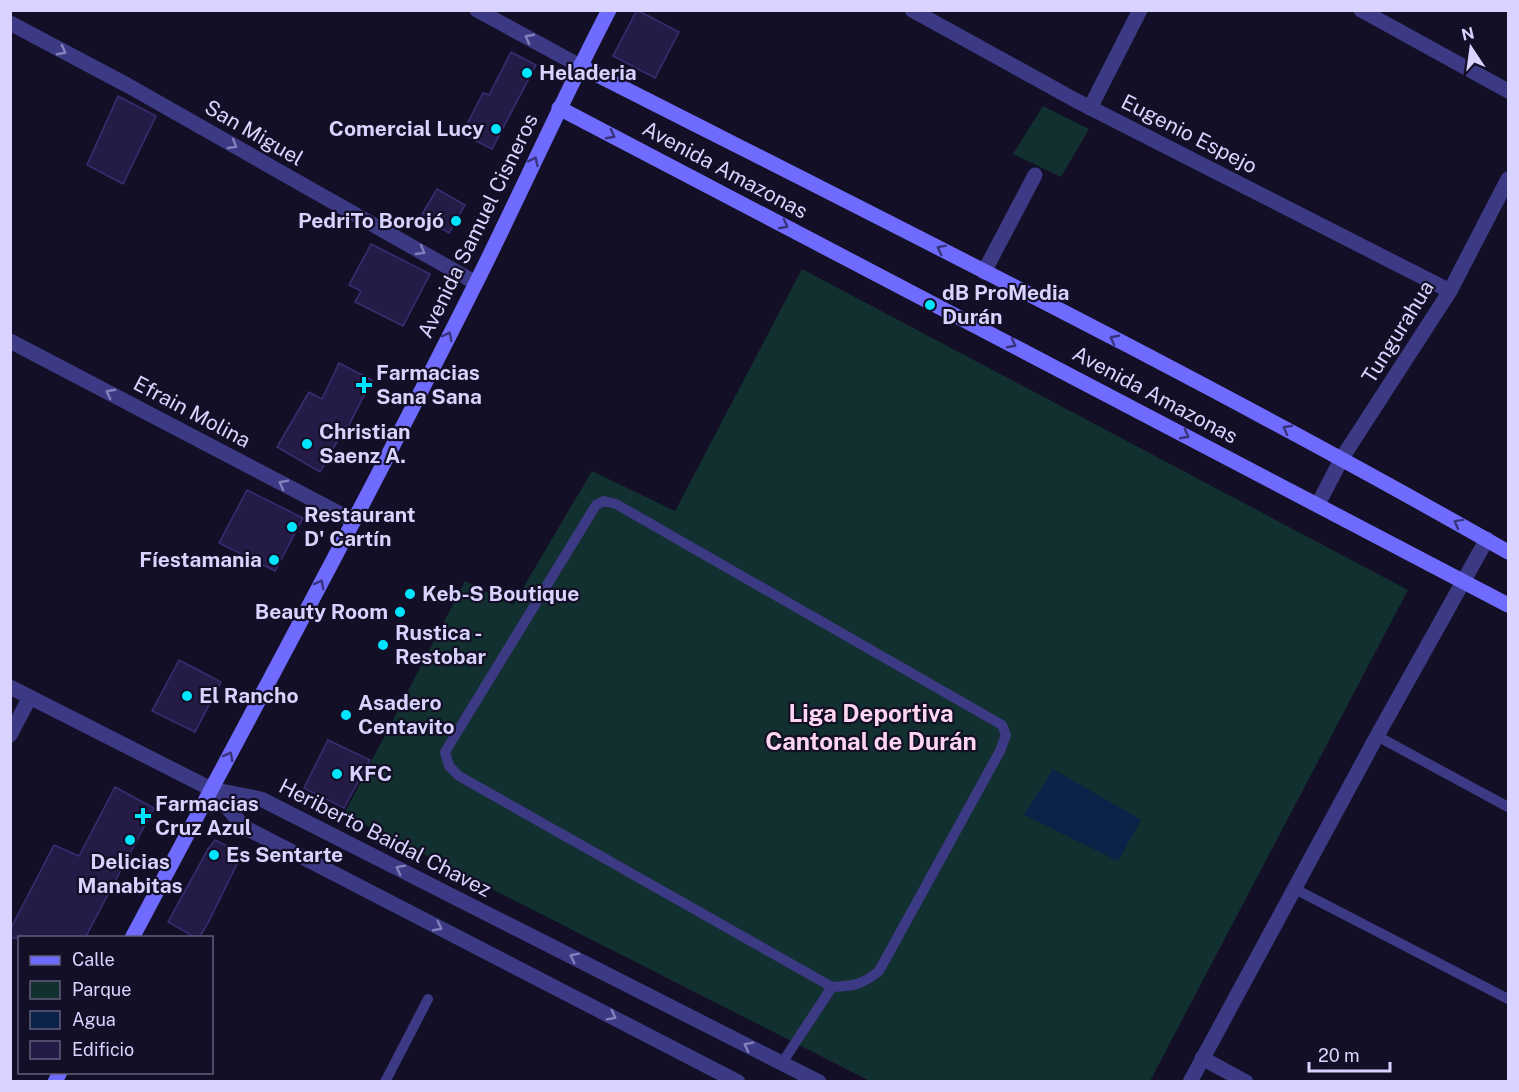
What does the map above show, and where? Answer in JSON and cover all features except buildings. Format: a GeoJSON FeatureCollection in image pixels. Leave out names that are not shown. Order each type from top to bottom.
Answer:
{"type":"FeatureCollection","features":[{"type":"Feature","properties":{"kind":"street"},"geometry":{"type":"LineString","coordinates":[[477,10],[580,66]]}},
{"type":"Feature","properties":{"kind":"street","name":"Avenida Samuel Cisneros"},"geometry":{"type":"LineString","coordinates":[[133,936],[354,521],[476,283],[559,108],[609,10]]}},
{"type":"Feature","properties":{"kind":"street","name":"Eugenio Espejo"},"geometry":{"type":"LineString","coordinates":[[912,10],[1090,108],[1450,291]]}},
{"type":"Feature","properties":{"kind":"street"},"geometry":{"type":"LineString","coordinates":[[1090,108],[1140,10]]}},
{"type":"Feature","properties":{"kind":"street"},"geometry":{"type":"LineString","coordinates":[[1361,10],[1509,92]]}},
{"type":"Feature","properties":{"kind":"street","name":"San Miguel"},"geometry":{"type":"LineString","coordinates":[[10,23],[127,85],[476,283]]}},
{"type":"Feature","properties":{"kind":"street","name":"Avenida Amazonas"},"geometry":{"type":"LineString","coordinates":[[580,66],[1342,458],[1509,552]]}},
{"type":"Feature","properties":{"kind":"street","name":"Avenida Amazonas"},"geometry":{"type":"LineString","coordinates":[[559,108],[1509,605]]}},
{"type":"Feature","properties":{"kind":"street"},"geometry":{"type":"LineString","coordinates":[[984,272],[1035,175]]}},
{"type":"Feature","properties":{"kind":"street","name":"Tungurahua"},"geometry":{"type":"LineString","coordinates":[[1318,504],[1342,458],[1450,291],[1509,179]]}},
{"type":"Feature","properties":{"kind":"street","name":"Efrain Molina"},"geometry":{"type":"LineString","coordinates":[[10,341],[354,521]]}},
{"type":"Feature","properties":{"kind":"street"},"geometry":{"type":"LineString","coordinates":[[1190,1082],[1377,736],[1487,540]]}},
{"type":"Feature","properties":{"kind":"street"},"geometry":{"type":"LineString","coordinates":[[10,687],[211,789],[244,827],[738,1082]]}},
{"type":"Feature","properties":{"kind":"street"},"geometry":{"type":"LineString","coordinates":[[10,735],[30,697]]}},
{"type":"Feature","properties":{"kind":"street","name":"Heriberto Baidal Chavez"},"geometry":{"type":"LineString","coordinates":[[211,789],[261,799],[819,1082]]}},
{"type":"Feature","properties":{"kind":"street"},"geometry":{"type":"LineString","coordinates":[[1202,1058],[1246,1082]]}},
{"type":"Feature","properties":{"kind":"lane"},"geometry":{"type":"LineString","coordinates":[[604,501],[616,504],[1002,725],[1006,735],[1000,751],[879,971],[868,980],[853,986],[832,987],[459,776],[449,766],[445,752],[596,505],[604,501]]}},
{"type":"Feature","properties":{"kind":"lane"},"geometry":{"type":"LineString","coordinates":[[1377,736],[1509,807]]}},
{"type":"Feature","properties":{"kind":"lane"},"geometry":{"type":"LineString","coordinates":[[1295,889],[1509,999]]}},
{"type":"Feature","properties":{"kind":"lane"},"geometry":{"type":"LineString","coordinates":[[782,1063],[832,987]]}},
{"type":"Feature","properties":{"kind":"lane"},"geometry":{"type":"LineString","coordinates":[[386,1082],[428,999]]}},
{"type":"Feature","properties":{"kind":"green space"},"geometry":{"type":"Polygon","coordinates":[[[1043,106],[1089,129],[1061,177],[1013,154],[1043,106]]]}},
{"type":"Feature","properties":{"kind":"green space","name":"Liga Deportiva Cantonal de Durán"},"geometry":{"type":"Polygon","coordinates":[[[802,269],[1408,590],[1150,1081],[870,1081],[344,814],[465,581],[513,605],[592,471],[675,511],[802,269]]]}},
{"type":"Feature","properties":{"kind":"water"},"geometry":{"type":"Polygon","coordinates":[[[1053,769],[1141,820],[1118,861],[1024,815],[1053,769]]]}},
{"type":"Feature","properties":{"kind":"place","name":"Heladeria"},"geometry":{"type":"Point","coordinates":[527,73]}},
{"type":"Feature","properties":{"kind":"place","name":"Comercial Lucy"},"geometry":{"type":"Point","coordinates":[496,129]}},
{"type":"Feature","properties":{"kind":"place","name":"PedriTo Borojó"},"geometry":{"type":"Point","coordinates":[456,221]}},
{"type":"Feature","properties":{"kind":"place","name":"dB ProMedia Durán"},"geometry":{"type":"Point","coordinates":[930,305]}},
{"type":"Feature","properties":{"kind":"place","name":"Farmacias Sana Sana"},"geometry":{"type":"Point","coordinates":[364,385]}},
{"type":"Feature","properties":{"kind":"place","name":"Christian Saenz A."},"geometry":{"type":"Point","coordinates":[307,444]}},
{"type":"Feature","properties":{"kind":"place","name":"Restaurant D' Cartín"},"geometry":{"type":"Point","coordinates":[292,527]}},
{"type":"Feature","properties":{"kind":"place","name":"Fíestamania"},"geometry":{"type":"Point","coordinates":[274,560]}},
{"type":"Feature","properties":{"kind":"place","name":"Keb-S Boutique"},"geometry":{"type":"Point","coordinates":[410,594]}},
{"type":"Feature","properties":{"kind":"place","name":"Beauty Room"},"geometry":{"type":"Point","coordinates":[400,612]}},
{"type":"Feature","properties":{"kind":"place","name":"Rustica - Restobar"},"geometry":{"type":"Point","coordinates":[383,645]}},
{"type":"Feature","properties":{"kind":"place","name":"El Rancho"},"geometry":{"type":"Point","coordinates":[187,696]}},
{"type":"Feature","properties":{"kind":"place","name":"Asadero Centavito"},"geometry":{"type":"Point","coordinates":[346,715]}},
{"type":"Feature","properties":{"kind":"place","name":"KFC"},"geometry":{"type":"Point","coordinates":[337,774]}},
{"type":"Feature","properties":{"kind":"place","name":"Farmacias Cruz Azul"},"geometry":{"type":"Point","coordinates":[143,816]}},
{"type":"Feature","properties":{"kind":"place","name":"Delicias Manabitas"},"geometry":{"type":"Point","coordinates":[130,840]}},
{"type":"Feature","properties":{"kind":"place","name":"Es Sentarte"},"geometry":{"type":"Point","coordinates":[214,855]}},
{"type":"Feature","properties":{"kind":"district","name":"Liga Deportiva Cantonal de Durán"},"geometry":{"type":"Point","coordinates":[871,728]}}]}
